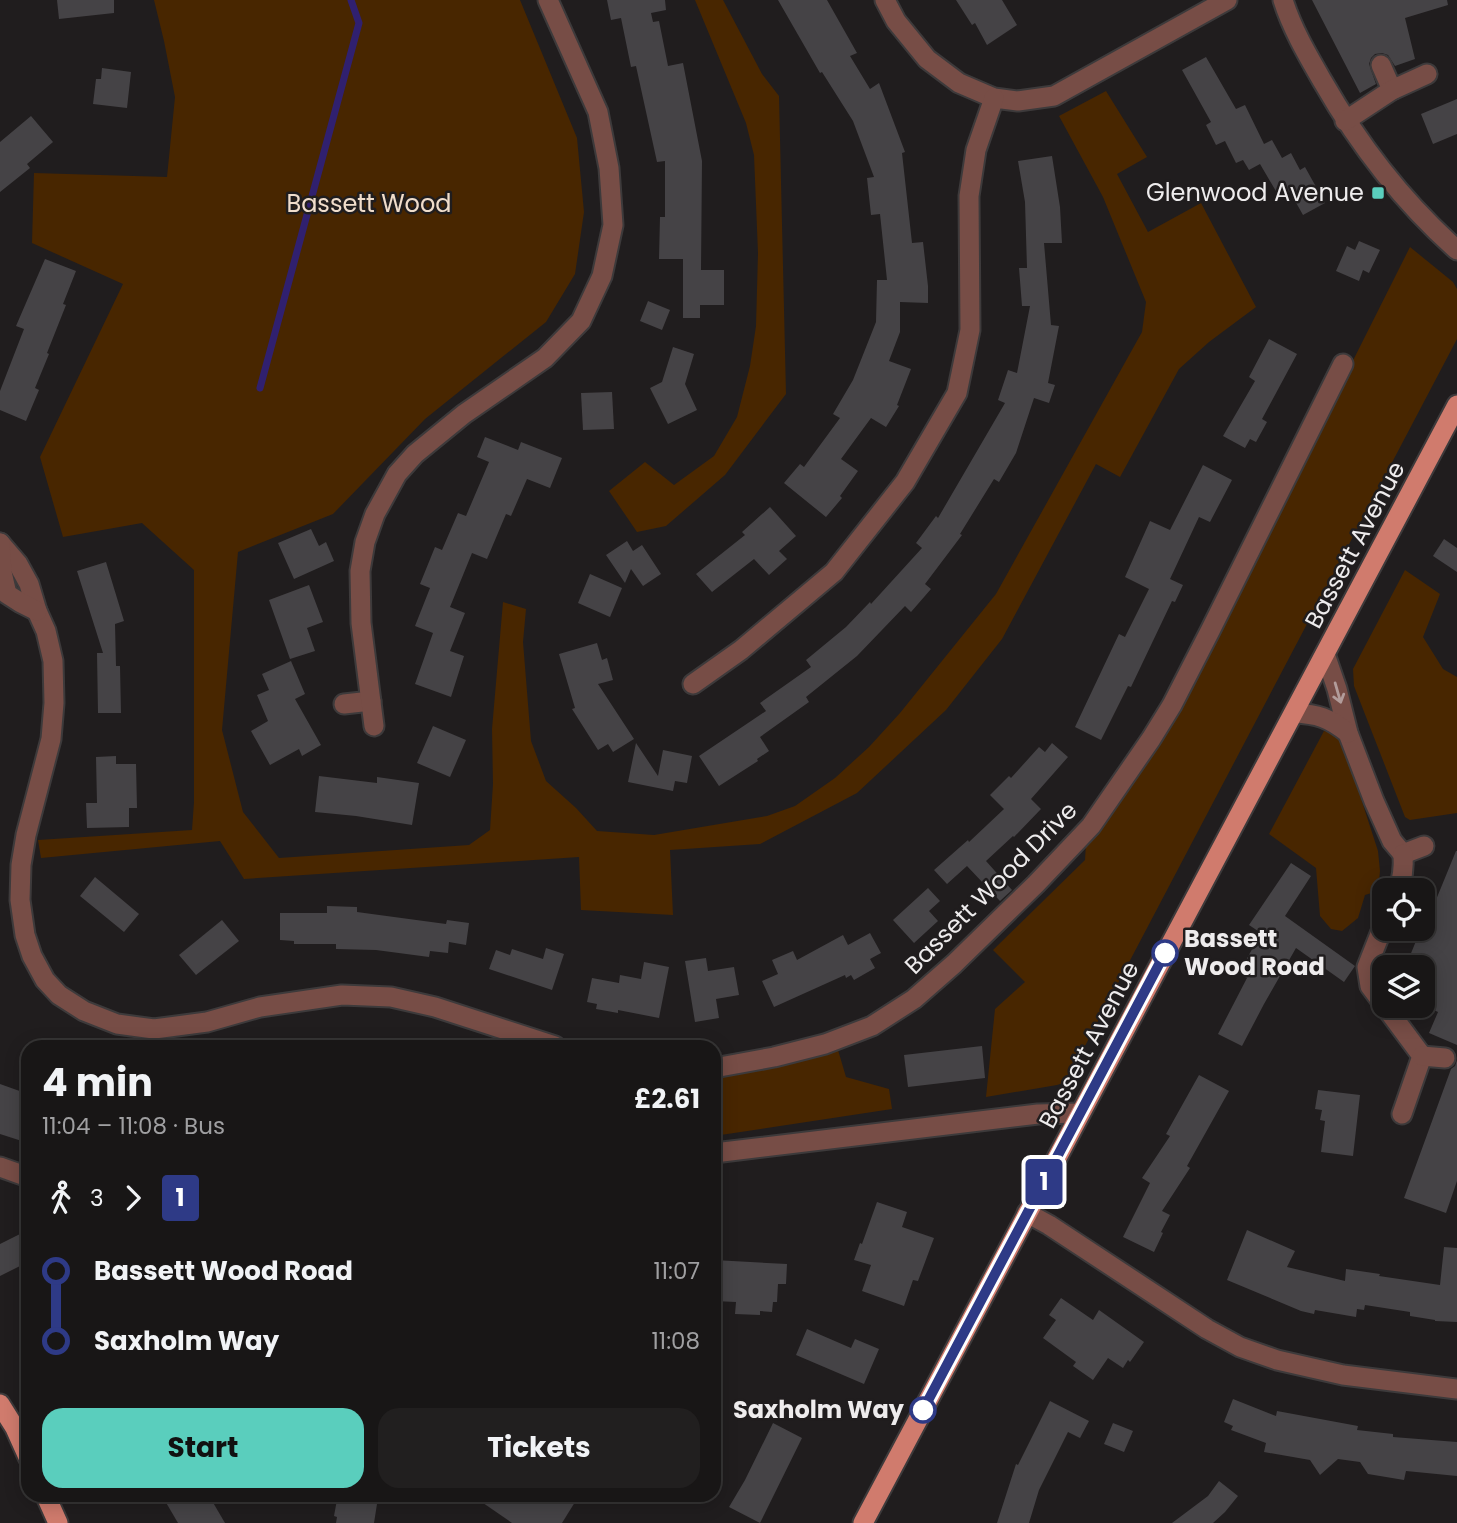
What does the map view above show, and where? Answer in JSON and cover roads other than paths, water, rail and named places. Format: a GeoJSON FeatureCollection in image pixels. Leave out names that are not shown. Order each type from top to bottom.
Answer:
{"type":"FeatureCollection","features":[{"type":"Feature","properties":{"kind":"main road","name":"Bassett Avenue"},"geometry":{"type":"LineString","coordinates":[[863,1523],[1457,405]]}},
{"type":"Feature","properties":{"kind":"main road"},"geometry":{"type":"LineString","coordinates":[[0,1404],[21,1441]]}},
{"type":"Feature","properties":{"kind":"main road"},"geometry":{"type":"LineString","coordinates":[[49,1502],[58,1523]]}},
{"type":"Feature","properties":{"kind":"street"},"geometry":{"type":"LineString","coordinates":[[374,726],[361,623],[360,571],[365,542],[375,514],[397,474],[415,454],[464,414],[545,358],[581,321],[602,276],[613,225],[609,169],[597,112],[548,0]]}},
{"type":"Feature","properties":{"kind":"street"},"geometry":{"type":"LineString","coordinates":[[885,0],[896,21],[927,59],[958,83],[994,98],[1018,102],[1054,96],[1227,0]]}},
{"type":"Feature","properties":{"kind":"street"},"geometry":{"type":"LineString","coordinates":[[1283,0],[1309,59],[1345,121],[1393,185],[1457,250]]}},
{"type":"Feature","properties":{"kind":"street"},"geometry":{"type":"LineString","coordinates":[[1381,65],[1392,90]]}},
{"type":"Feature","properties":{"kind":"street"},"geometry":{"type":"LineString","coordinates":[[1345,121],[1392,90],[1427,74]]}},
{"type":"Feature","properties":{"kind":"street"},"geometry":{"type":"LineString","coordinates":[[693,684],[741,650],[834,572],[905,482],[957,393],[970,330],[969,196],[976,150],[994,98]]}},
{"type":"Feature","properties":{"kind":"street","name":"Bassett Wood Drive"},"geometry":{"type":"LineString","coordinates":[[721,1067],[774,1057],[872,1027],[914,999],[954,964],[1091,826],[1171,705],[1343,364]]}},
{"type":"Feature","properties":{"kind":"street"},"geometry":{"type":"LineString","coordinates":[[0,543],[18,564],[29,584],[46,631],[53,661],[51,739],[26,835],[21,865],[20,900],[25,935],[32,956],[45,980],[59,995],[84,1012],[117,1024],[153,1029],[207,1022],[260,1007],[342,995],[391,997],[435,1007],[537,1040]]}},
{"type":"Feature","properties":{"kind":"street"},"geometry":{"type":"LineString","coordinates":[[1325,654],[1348,733],[1374,801],[1392,841],[1403,854],[1402,878]]}},
{"type":"Feature","properties":{"kind":"street"},"geometry":{"type":"LineString","coordinates":[[344,704],[371,701]]}},
{"type":"Feature","properties":{"kind":"street"},"geometry":{"type":"LineString","coordinates":[[1294,713],[1323,717],[1348,733]]}},
{"type":"Feature","properties":{"kind":"street"},"geometry":{"type":"LineString","coordinates":[[1403,854],[1424,846]]}},
{"type":"Feature","properties":{"kind":"street"},"geometry":{"type":"LineString","coordinates":[[1377,941],[1367,967],[1370,986],[1422,1056],[1445,1058]]}},
{"type":"Feature","properties":{"kind":"street"},"geometry":{"type":"LineString","coordinates":[[1402,1114],[1422,1056]]}},
{"type":"Feature","properties":{"kind":"street"},"geometry":{"type":"LineString","coordinates":[[721,1152],[1038,1114],[1080,1113]]}},
{"type":"Feature","properties":{"kind":"street"},"geometry":{"type":"LineString","coordinates":[[0,1167],[21,1174]]}},
{"type":"Feature","properties":{"kind":"street"},"geometry":{"type":"LineString","coordinates":[[1027,1213],[1207,1329],[1240,1347],[1277,1360],[1343,1375],[1457,1388]]}},
{"type":"Feature","properties":{"kind":"waterway"},"geometry":{"type":"LineString","coordinates":[[260,388],[359,23],[351,0]]}},
{"type":"Feature","properties":{"kind":"place","name":"Glenwood Avenue"},"geometry":{"type":"Point","coordinates":[1378,193]}},
{"type":"Feature","properties":{"kind":"place","name":"Bassett Wood Road"},"geometry":{"type":"Point","coordinates":[1165,953]}},
{"type":"Feature","properties":{"kind":"place","name":"Saxholm Way"},"geometry":{"type":"Point","coordinates":[923,1410]}},
{"type":"Feature","properties":{"kind":"park label","name":"Bassett Wood"},"geometry":{"type":"Point","coordinates":[369,204]}}]}
